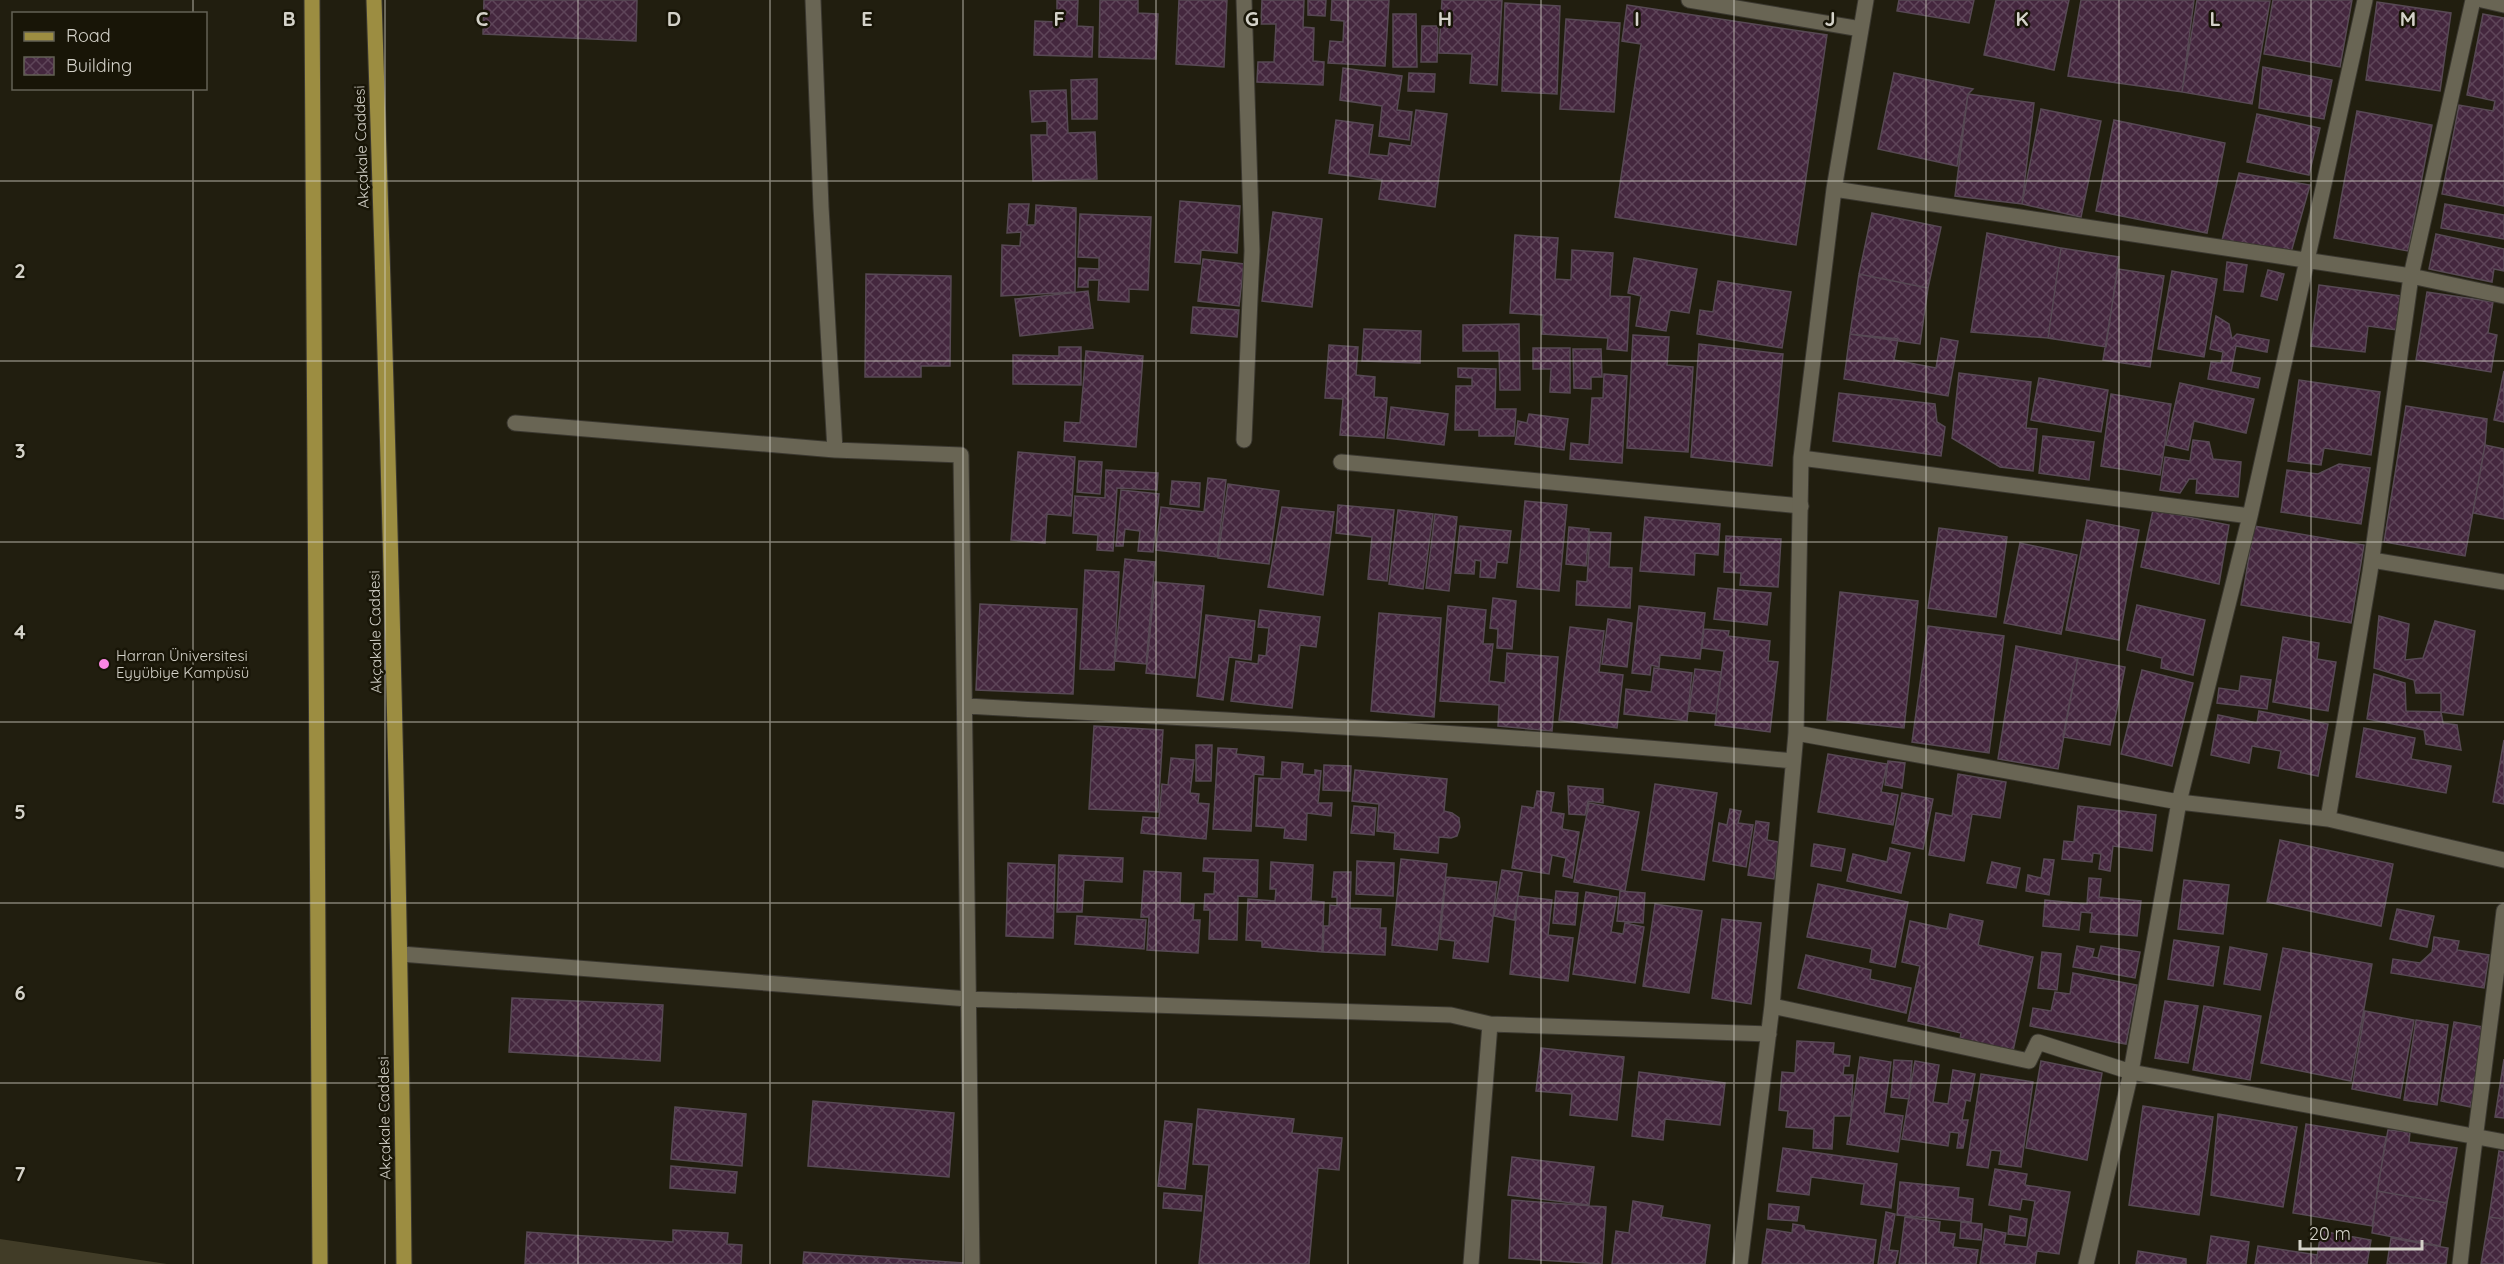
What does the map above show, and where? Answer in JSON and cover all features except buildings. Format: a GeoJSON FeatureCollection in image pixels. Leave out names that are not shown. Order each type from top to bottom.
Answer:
{"type":"FeatureCollection","features":[{"type":"Feature","properties":{"kind":"main road"},"geometry":{"type":"LineString","coordinates":[[312,0],[320,1264]]}},
{"type":"Feature","properties":{"kind":"main road","name":"Akçakale Caddesi"},"geometry":{"type":"LineString","coordinates":[[374,0],[388,400],[401,954],[404,1264]]}},
{"type":"Feature","properties":{"kind":"street"},"geometry":{"type":"LineString","coordinates":[[813,0],[821,207],[835,450]]}},
{"type":"Feature","properties":{"kind":"street"},"geometry":{"type":"LineString","coordinates":[[1244,0],[1252,251],[1244,440]]}},
{"type":"Feature","properties":{"kind":"street"},"geometry":{"type":"LineString","coordinates":[[1689,0],[1861,29]]}},
{"type":"Feature","properties":{"kind":"street"},"geometry":{"type":"LineString","coordinates":[[1740,1264],[1769,1034],[1796,733],[1801,458],[1834,189],[1866,0]]}},
{"type":"Feature","properties":{"kind":"street"},"geometry":{"type":"LineString","coordinates":[[2086,1264],[2131,1072],[2179,802],[2250,516],[2365,0]]}},
{"type":"Feature","properties":{"kind":"street"},"geometry":{"type":"LineString","coordinates":[[2328,819],[2372,560],[2412,276],[2473,0]]}},
{"type":"Feature","properties":{"kind":"street"},"geometry":{"type":"LineString","coordinates":[[2482,0],[2504,5]]}},
{"type":"Feature","properties":{"kind":"street"},"geometry":{"type":"LineString","coordinates":[[1834,189],[2307,259],[2412,276],[2504,296]]}},
{"type":"Feature","properties":{"kind":"street"},"geometry":{"type":"LineString","coordinates":[[514,423],[835,450],[961,455],[972,1264]]}},
{"type":"Feature","properties":{"kind":"street"},"geometry":{"type":"LineString","coordinates":[[1801,458],[2250,516]]}},
{"type":"Feature","properties":{"kind":"street"},"geometry":{"type":"LineString","coordinates":[[1341,462],[1801,506]]}},
{"type":"Feature","properties":{"kind":"street"},"geometry":{"type":"LineString","coordinates":[[2372,560],[2504,582]]}},
{"type":"Feature","properties":{"kind":"street"},"geometry":{"type":"LineString","coordinates":[[965,706],[1380,728],[1641,747],[1793,761]]}},
{"type":"Feature","properties":{"kind":"street"},"geometry":{"type":"LineString","coordinates":[[1796,733],[2179,802],[2328,819],[2504,860]]}},
{"type":"Feature","properties":{"kind":"street"},"geometry":{"type":"LineString","coordinates":[[2460,1264],[2473,1138],[2485,1071],[2504,911]]}},
{"type":"Feature","properties":{"kind":"street"},"geometry":{"type":"LineString","coordinates":[[401,954],[968,999],[1451,1015],[1491,1024],[1769,1034]]}},
{"type":"Feature","properties":{"kind":"street"},"geometry":{"type":"LineString","coordinates":[[1772,1005],[2029,1061],[2038,1042],[2131,1072],[2504,1142]]}},
{"type":"Feature","properties":{"kind":"street"},"geometry":{"type":"LineString","coordinates":[[1471,1264],[1491,1024]]}},
{"type":"Feature","properties":{"kind":"shaded area"},"geometry":{"type":"Polygon","coordinates":[[[0,1239],[167,1264],[0,1264],[0,1239]]]}},
{"type":"Feature","properties":{"kind":"place","name":"Harran Üniversitesi Eyyübiye Kampüsü"},"geometry":{"type":"Point","coordinates":[104,664]}}]}
